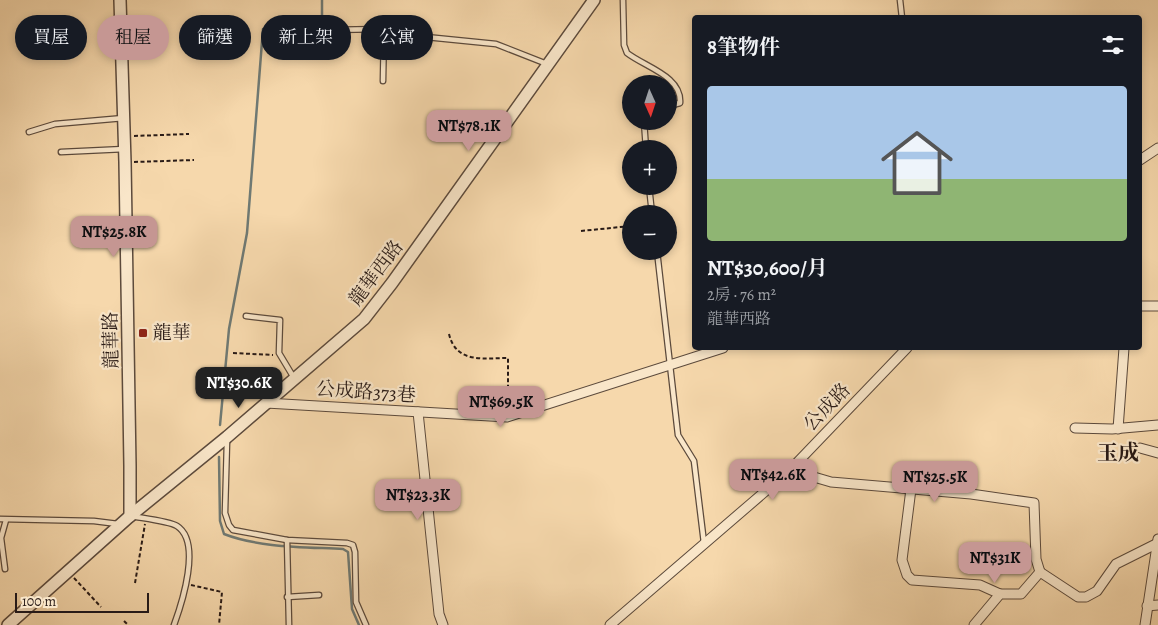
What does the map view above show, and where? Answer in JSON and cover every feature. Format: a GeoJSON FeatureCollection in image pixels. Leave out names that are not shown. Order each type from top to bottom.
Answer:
{"type":"FeatureCollection","features":[{"type":"Feature","properties":{"kind":"street","name":"龍華路"},"geometry":{"type":"LineString","coordinates":[[120,0],[125,148],[130,466],[126,520]]}},
{"type":"Feature","properties":{"kind":"street","name":"龍華西路"},"geometry":{"type":"LineString","coordinates":[[126,520],[364,320],[594,0]]}},
{"type":"Feature","properties":{"kind":"street"},"geometry":{"type":"LineString","coordinates":[[1142,159],[1158,148]]}},
{"type":"Feature","properties":{"kind":"street"},"geometry":{"type":"LineString","coordinates":[[1142,306],[1158,306]]}},
{"type":"Feature","properties":{"kind":"street","name":"公成路373巷"},"geometry":{"type":"LineString","coordinates":[[266,403],[508,417],[717,350]]}},
{"type":"Feature","properties":{"kind":"street","name":"公成路"},"geometry":{"type":"LineString","coordinates":[[610,625],[790,470],[905,350]]}},
{"type":"Feature","properties":{"kind":"street"},"geometry":{"type":"LineString","coordinates":[[1118,429],[1124,350]]}},
{"type":"Feature","properties":{"kind":"street"},"geometry":{"type":"LineString","coordinates":[[418,412],[440,614],[443,625]]}},
{"type":"Feature","properties":{"kind":"street"},"geometry":{"type":"LineString","coordinates":[[1075,428],[1118,429],[1158,426]]}},
{"type":"Feature","properties":{"kind":"street"},"geometry":{"type":"LineString","coordinates":[[1140,448],[1158,453]]}},
{"type":"Feature","properties":{"kind":"street"},"geometry":{"type":"LineString","coordinates":[[790,470],[831,482],[971,494],[1034,503],[1036,559],[1040,572],[1078,597],[1086,597],[1097,591],[1116,564],[1157,541]]}},
{"type":"Feature","properties":{"kind":"street"},"geometry":{"type":"LineString","coordinates":[[911,489],[902,560],[907,575],[912,580],[980,585],[1000,594],[1021,594],[1040,572]]}},
{"type":"Feature","properties":{"kind":"street"},"geometry":{"type":"LineString","coordinates":[[8,625],[126,520]]}},
{"type":"Feature","properties":{"kind":"street"},"geometry":{"type":"LineString","coordinates":[[1145,625],[1157,541]]}},
{"type":"Feature","properties":{"kind":"street"},"geometry":{"type":"LineString","coordinates":[[974,625],[1000,594]]}},
{"type":"Feature","properties":{"kind":"street"},"geometry":{"type":"LineString","coordinates":[[1147,606],[1158,605]]}},
{"type":"Feature","properties":{"kind":"lane"},"geometry":{"type":"LineString","coordinates":[[623,0],[624,45],[628,53],[663,75]]}},
{"type":"Feature","properties":{"kind":"lane"},"geometry":{"type":"LineString","coordinates":[[900,0],[902,15]]}},
{"type":"Feature","properties":{"kind":"lane"},"geometry":{"type":"LineString","coordinates":[[433,38],[496,44],[548,64]]}},
{"type":"Feature","properties":{"kind":"lane"},"geometry":{"type":"LineString","coordinates":[[383,60],[383,81]]}},
{"type":"Feature","properties":{"kind":"lane"},"geometry":{"type":"LineString","coordinates":[[678,92],[680,103],[678,104]]}},
{"type":"Feature","properties":{"kind":"lane"},"geometry":{"type":"LineString","coordinates":[[29,132],[55,124],[124,118]]}},
{"type":"Feature","properties":{"kind":"lane"},"geometry":{"type":"LineString","coordinates":[[61,152],[125,148]]}},
{"type":"Feature","properties":{"kind":"lane"},"geometry":{"type":"LineString","coordinates":[[658,260],[678,435],[694,461],[704,545]]}},
{"type":"Feature","properties":{"kind":"lane"},"geometry":{"type":"LineString","coordinates":[[246,316],[280,320],[279,353],[294,378]]}},
{"type":"Feature","properties":{"kind":"lane"},"geometry":{"type":"LineString","coordinates":[[227,437],[225,513],[229,526],[233,530],[287,542],[347,543],[353,546],[355,552],[356,602],[366,625]]}},
{"type":"Feature","properties":{"kind":"lane"},"geometry":{"type":"LineString","coordinates":[[0,519],[94,521],[146,519],[175,525],[182,531],[186,540],[188,574],[174,625]]}},
{"type":"Feature","properties":{"kind":"lane"},"geometry":{"type":"LineString","coordinates":[[5,569],[1,538],[6,520]]}},
{"type":"Feature","properties":{"kind":"lane"},"geometry":{"type":"LineString","coordinates":[[287,542],[289,625]]}},
{"type":"Feature","properties":{"kind":"lane"},"geometry":{"type":"LineString","coordinates":[[287,597],[319,595]]}},
{"type":"Feature","properties":{"kind":"path"},"geometry":{"type":"LineString","coordinates":[[124,136],[189,134]]}},
{"type":"Feature","properties":{"kind":"path"},"geometry":{"type":"LineString","coordinates":[[125,162],[194,160]]}},
{"type":"Feature","properties":{"kind":"path"},"geometry":{"type":"LineString","coordinates":[[581,231],[622,227]]}},
{"type":"Feature","properties":{"kind":"path"},"geometry":{"type":"LineString","coordinates":[[449,334],[450,340],[458,353],[466,356],[508,358],[508,417]]}},
{"type":"Feature","properties":{"kind":"path"},"geometry":{"type":"LineString","coordinates":[[233,353],[280,355]]}},
{"type":"Feature","properties":{"kind":"path"},"geometry":{"type":"LineString","coordinates":[[135,583],[146,519]]}},
{"type":"Feature","properties":{"kind":"path"},"geometry":{"type":"LineString","coordinates":[[69,572],[101,607]]}},
{"type":"Feature","properties":{"kind":"path"},"geometry":{"type":"LineString","coordinates":[[186,583],[222,592],[219,625]]}},
{"type":"Feature","properties":{"kind":"path"},"geometry":{"type":"LineString","coordinates":[[124,621],[128,625]]}},
{"type":"Feature","properties":{"kind":"waterway"},"geometry":{"type":"LineString","coordinates":[[220,425],[229,329],[247,233],[263,29],[322,25],[322,0]]}},
{"type":"Feature","properties":{"kind":"waterway"},"geometry":{"type":"LineString","coordinates":[[219,457],[220,521],[224,534],[253,542],[343,549],[348,552],[352,609],[359,625]]}},
{"type":"Feature","properties":{"kind":"place","name":"龍華"},"geometry":{"type":"Point","coordinates":[143,333]}},
{"type":"Feature","properties":{"kind":"district","name":"玉成"},"geometry":{"type":"Point","coordinates":[1118,453]}}]}
